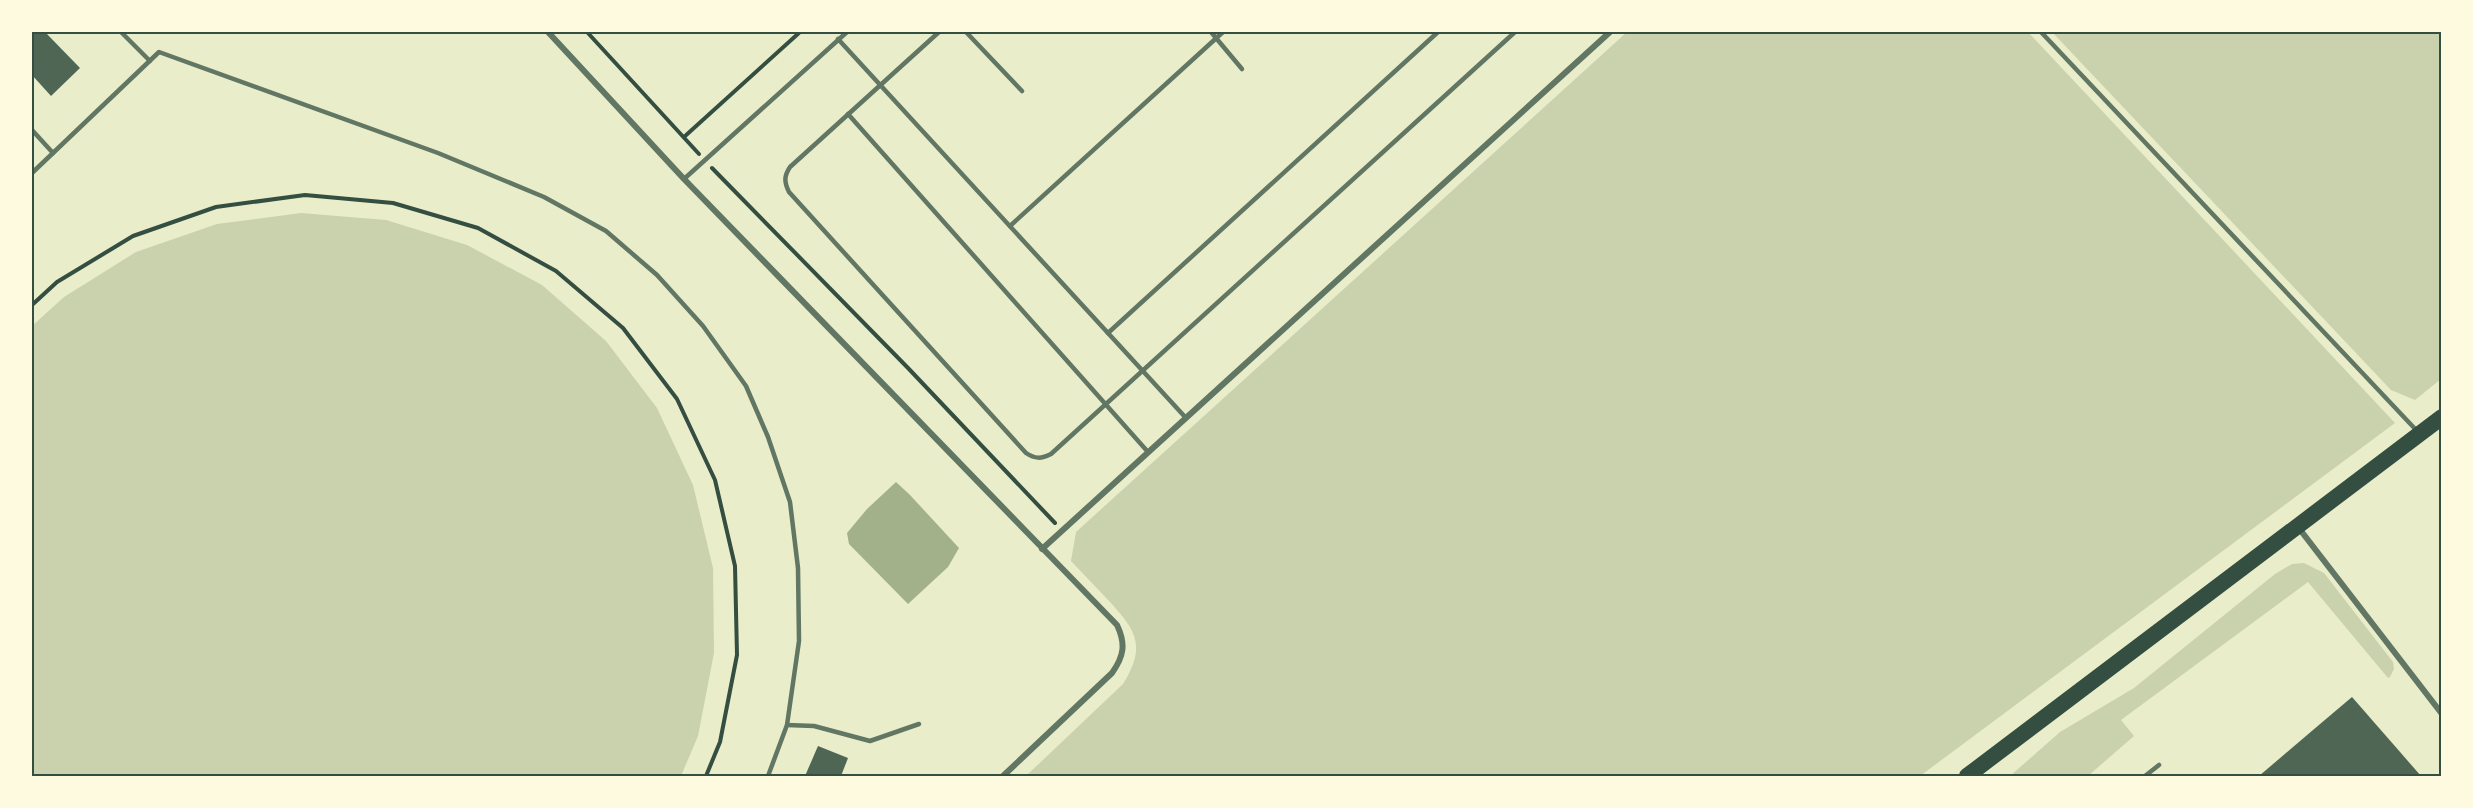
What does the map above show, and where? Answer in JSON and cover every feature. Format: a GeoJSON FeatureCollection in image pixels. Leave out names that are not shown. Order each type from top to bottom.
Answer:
{"type":"FeatureCollection","features":[{"type":"Feature","properties":{"kind":"highway"},"geometry":{"type":"LineString","coordinates":[[1967,777],[2442,417]]}},
{"type":"Feature","properties":{"kind":"street"},"geometry":{"type":"LineString","coordinates":[[548,32],[684,179],[1117,625],[1122,637],[1123,649],[1121,660],[1112,673],[1003,777]]}},
{"type":"Feature","properties":{"kind":"street"},"geometry":{"type":"LineString","coordinates":[[1042,549],[1610,32]]}},
{"type":"Feature","properties":{"kind":"street"},"geometry":{"type":"LineString","coordinates":[[2298,527],[2442,714]]}},
{"type":"Feature","properties":{"kind":"lane"},"geometry":{"type":"LineString","coordinates":[[121,32],[150,61]]}},
{"type":"Feature","properties":{"kind":"lane"},"geometry":{"type":"LineString","coordinates":[[684,179],[847,32]]}},
{"type":"Feature","properties":{"kind":"lane"},"geometry":{"type":"LineString","coordinates":[[939,32],[790,167],[785,175],[785,184],[789,192],[1026,453],[1034,458],[1043,458],[1051,454],[1515,32]]}},
{"type":"Feature","properties":{"kind":"lane"},"geometry":{"type":"LineString","coordinates":[[966,32],[1022,91]]}},
{"type":"Feature","properties":{"kind":"lane"},"geometry":{"type":"LineString","coordinates":[[1211,32],[1242,69]]}},
{"type":"Feature","properties":{"kind":"lane"},"geometry":{"type":"LineString","coordinates":[[1010,226],[1223,32]]}},
{"type":"Feature","properties":{"kind":"lane"},"geometry":{"type":"LineString","coordinates":[[1108,333],[1438,32]]}},
{"type":"Feature","properties":{"kind":"lane"},"geometry":{"type":"LineString","coordinates":[[2041,32],[2420,434]]}},
{"type":"Feature","properties":{"kind":"lane"},"geometry":{"type":"LineString","coordinates":[[838,39],[1186,418]]}},
{"type":"Feature","properties":{"kind":"lane"},"geometry":{"type":"LineString","coordinates":[[32,173],[159,52],[438,153],[533,193],[606,231],[657,275],[703,326],[746,386],[768,437],[790,502],[798,568],[799,641],[787,725],[768,777]]}},
{"type":"Feature","properties":{"kind":"lane"},"geometry":{"type":"LineString","coordinates":[[848,114],[1148,452]]}},
{"type":"Feature","properties":{"kind":"lane"},"geometry":{"type":"LineString","coordinates":[[32,130],[53,153]]}},
{"type":"Feature","properties":{"kind":"lane"},"geometry":{"type":"LineString","coordinates":[[787,725],[814,726],[870,741],[919,724]]}},
{"type":"Feature","properties":{"kind":"lane"},"geometry":{"type":"LineString","coordinates":[[2145,777],[2159,765]]}},
{"type":"Feature","properties":{"kind":"path"},"geometry":{"type":"LineString","coordinates":[[587,32],[704,159],[1062,530]]}},
{"type":"Feature","properties":{"kind":"path"},"geometry":{"type":"LineString","coordinates":[[684,137],[800,32]]}},
{"type":"Feature","properties":{"kind":"path"},"geometry":{"type":"LineString","coordinates":[[32,305],[57,282],[133,236],[216,207],[305,195],[393,202],[446,218],[478,228],[556,271],[623,328],[677,399],[715,480],[735,566],[737,655],[720,742],[706,777]]}},
{"type":"Feature","properties":{"kind":"shaded area"},"geometry":{"type":"Polygon","coordinates":[[[1627,32],[2028,32],[2395,423],[1920,776],[1026,776],[1123,684],[1134,660],[1135,640],[1127,622],[1071,561],[1076,532],[1627,32]]]}},
{"type":"Feature","properties":{"kind":"shaded area"},"geometry":{"type":"Polygon","coordinates":[[[2052,32],[2441,32],[2441,379],[2415,400],[2391,390],[2052,32]]]}},
{"type":"Feature","properties":{"kind":"shaded area"},"geometry":{"type":"Polygon","coordinates":[[[301,213],[386,220],[467,245],[542,285],[606,341],[657,408],[693,485],[713,568],[714,653],[698,736],[681,776],[32,776],[32,326],[64,297],[136,252],[217,224],[301,213]]]}},
{"type":"Feature","properties":{"kind":"shaded area"},"geometry":{"type":"Polygon","coordinates":[[[896,482],[959,548],[948,567],[908,604],[849,544],[847,533],[867,509],[896,482]]]}},
{"type":"Feature","properties":{"kind":"shaded area"},"geometry":{"type":"Polygon","coordinates":[[[2304,563],[2324,573],[2393,662],[2394,669],[2390,677],[2388,678],[2308,582],[2121,720],[2134,736],[2088,776],[2010,776],[2060,732],[2134,688],[2275,574],[2292,564],[2304,563]]]}},
{"type":"Feature","properties":{"kind":"building"},"geometry":{"type":"Polygon","coordinates":[[[32,32],[45,32],[80,68],[51,96],[32,75],[32,32]]]}},
{"type":"Feature","properties":{"kind":"building"},"geometry":{"type":"Polygon","coordinates":[[[2352,697],[2421,776],[2259,776],[2313,730],[2352,697]]]}},
{"type":"Feature","properties":{"kind":"building"},"geometry":{"type":"Polygon","coordinates":[[[818,746],[848,758],[841,776],[805,776],[818,746]]]}}]}
